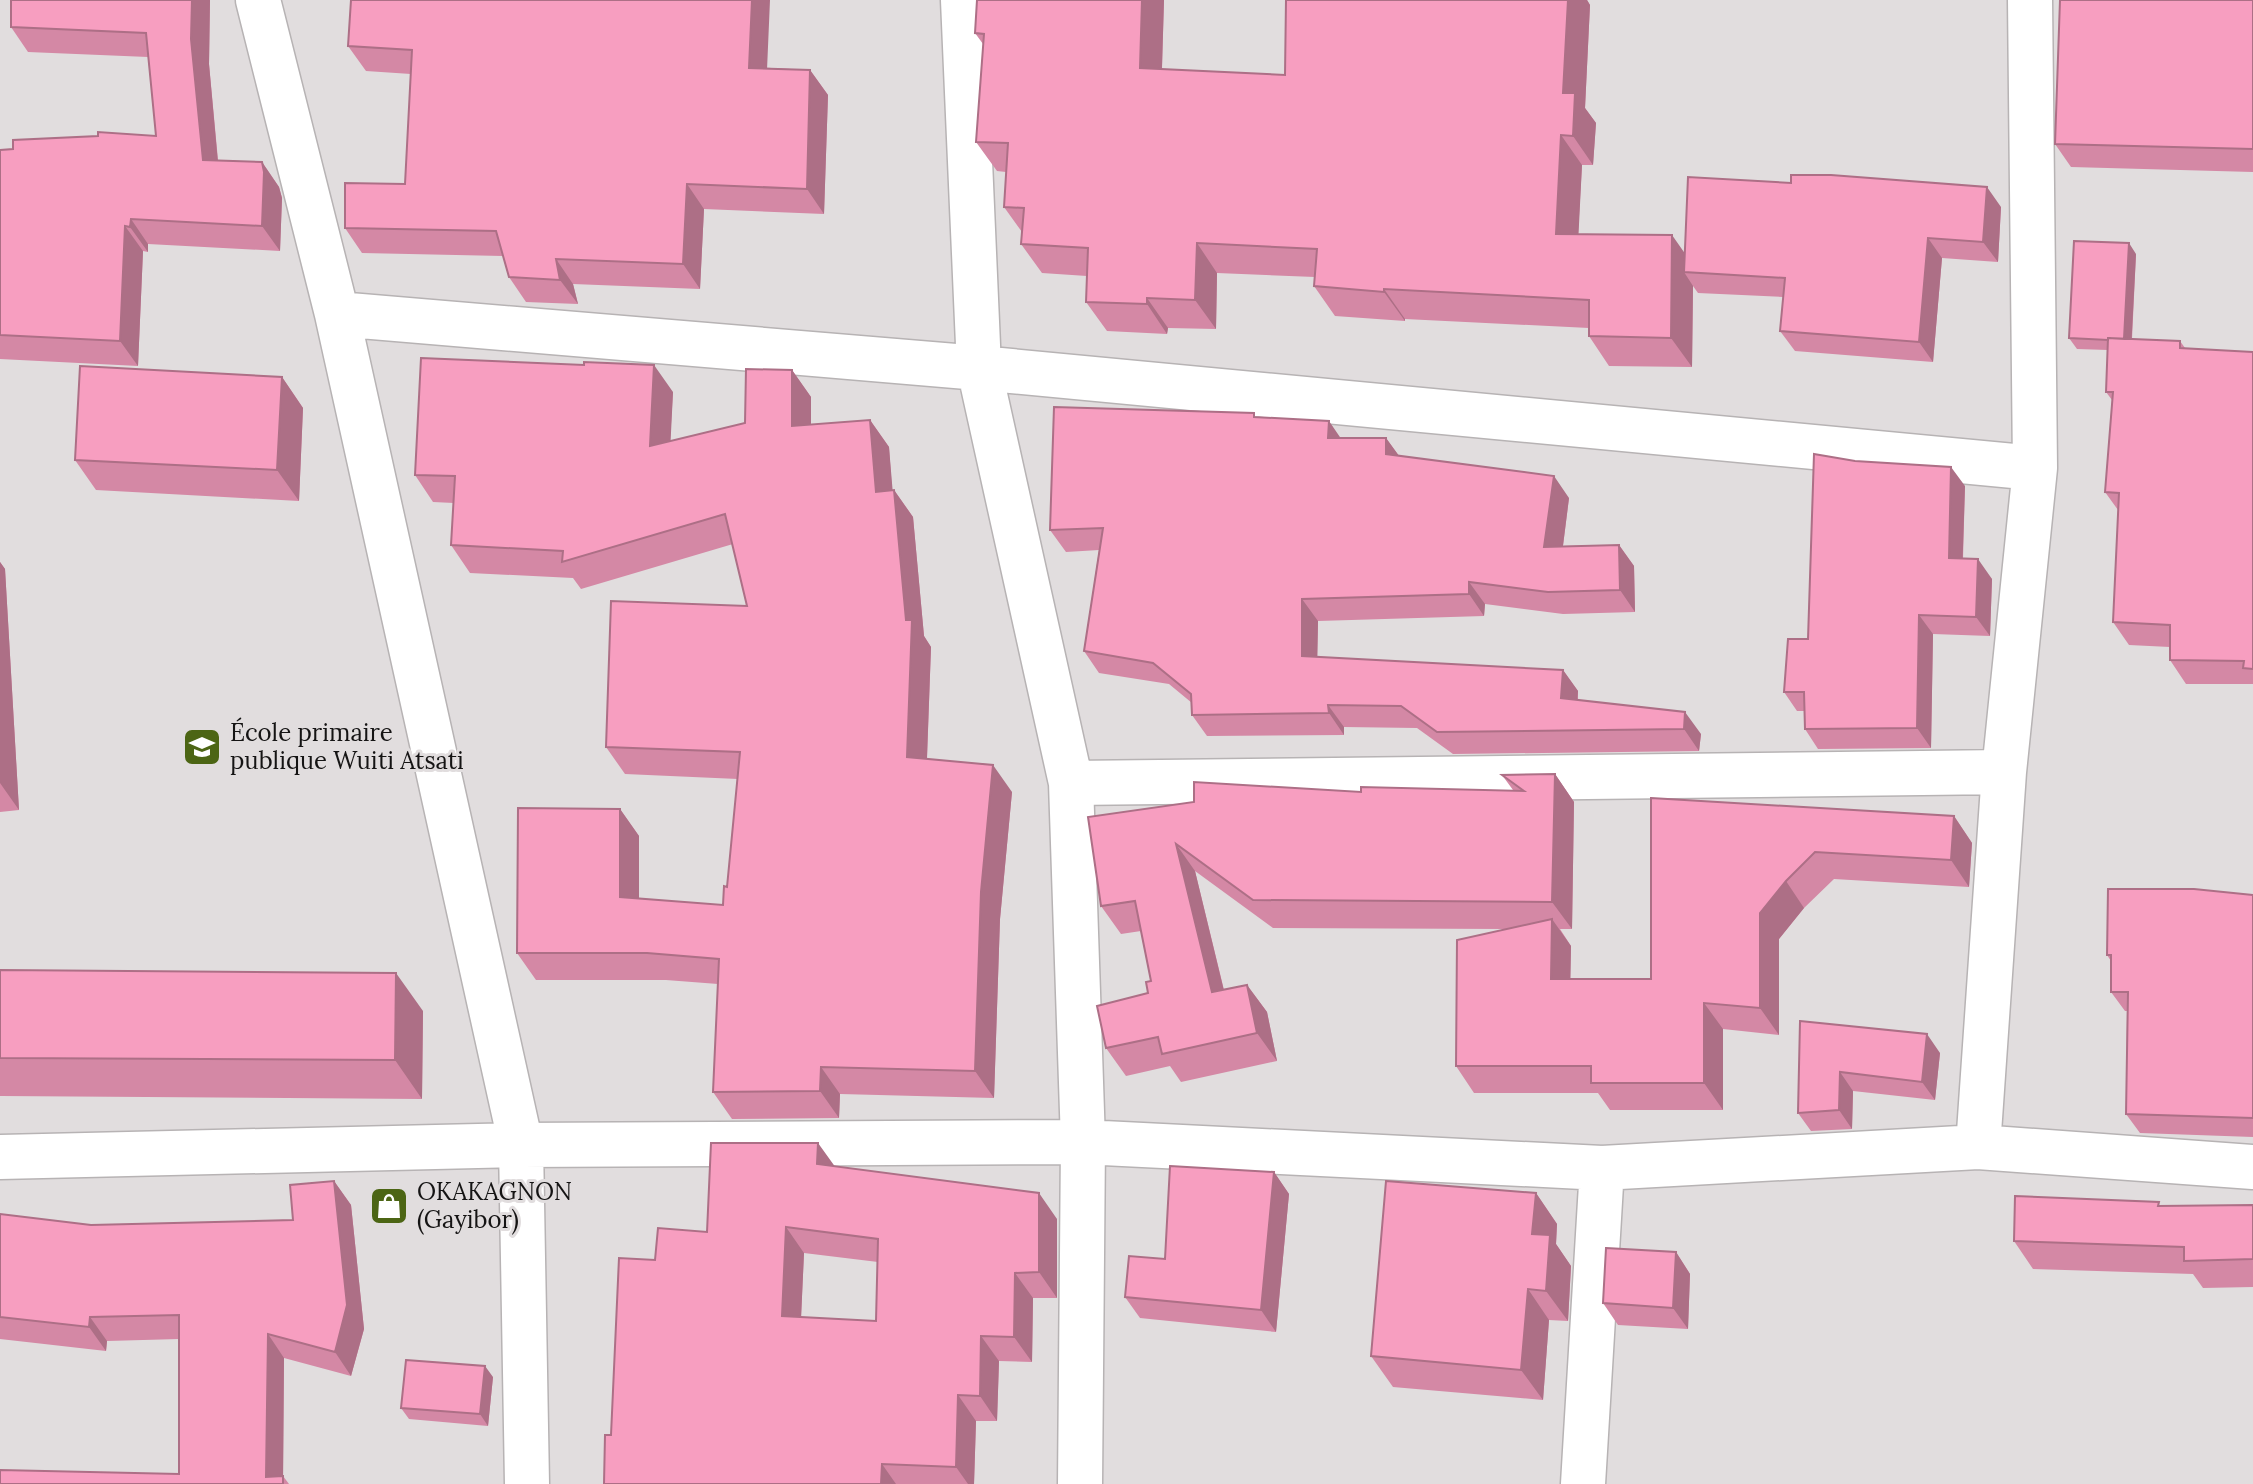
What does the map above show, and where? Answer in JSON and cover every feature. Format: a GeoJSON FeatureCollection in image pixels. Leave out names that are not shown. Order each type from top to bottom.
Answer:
{"type":"FeatureCollection","features":[{"type":"Feature","properties":{"kind":"street"},"geometry":{"type":"LineString","coordinates":[[258,0],[337,314],[521,1145],[527,1484]]}},
{"type":"Feature","properties":{"kind":"street"},"geometry":{"type":"LineString","coordinates":[[963,0],[979,368],[1071,783],[1083,1142],[1080,1484]]}},
{"type":"Feature","properties":{"kind":"street"},"geometry":{"type":"LineString","coordinates":[[1978,1147],[2004,772],[2035,468],[2030,0]]}},
{"type":"Feature","properties":{"kind":"street"},"geometry":{"type":"LineString","coordinates":[[337,314],[979,368],[2035,468]]}},
{"type":"Feature","properties":{"kind":"street"},"geometry":{"type":"LineString","coordinates":[[1071,783],[2004,772]]}},
{"type":"Feature","properties":{"kind":"street"},"geometry":{"type":"LineString","coordinates":[[0,1157],[521,1145],[1083,1142],[1602,1168],[1978,1147],[2253,1167]]}},
{"type":"Feature","properties":{"kind":"street"},"geometry":{"type":"LineString","coordinates":[[1583,1484],[1602,1168]]}},
{"type":"Feature","properties":{"kind":"building"},"geometry":{"type":"Polygon","coordinates":[[[11,0],[192,0],[191,39],[203,160],[262,162],[262,226],[131,219],[130,227],[125,226],[120,341],[0,335],[0,150],[13,149],[13,140],[98,136],[98,132],[156,136],[146,33],[11,27],[11,0]]]}},
{"type":"Feature","properties":{"kind":"building"},"geometry":{"type":"Polygon","coordinates":[[[351,0],[752,0],[749,68],[810,70],[807,189],[687,184],[683,264],[556,259],[560,280],[509,277],[496,231],[345,228],[345,183],[405,184],[412,50],[348,46],[351,0]]]}},
{"type":"Feature","properties":{"kind":"building"},"geometry":{"type":"Polygon","coordinates":[[[977,0],[1142,0],[1140,68],[1285,75],[1286,0],[1568,0],[1563,93],[1575,93],[1573,136],[1561,135],[1556,234],[1672,235],[1671,338],[1589,336],[1589,300],[1384,289],[1384,292],[1314,286],[1317,249],[1197,243],[1195,300],[1147,298],[1147,304],[1086,302],[1088,248],[1021,244],[1024,208],[1004,207],[1008,143],[976,142],[984,34],[975,33],[977,0]]]}},
{"type":"Feature","properties":{"kind":"building"},"geometry":{"type":"Polygon","coordinates":[[[2060,0],[2253,0],[2253,149],[2055,144],[2060,0]]]}},
{"type":"Feature","properties":{"kind":"building"},"geometry":{"type":"Polygon","coordinates":[[[1791,175],[1831,175],[1987,187],[1983,242],[1928,238],[1919,342],[1780,331],[1785,278],[1684,272],[1688,177],[1791,183],[1791,175]]]}},
{"type":"Feature","properties":{"kind":"building"},"geometry":{"type":"Polygon","coordinates":[[[2074,241],[2129,243],[2124,339],[2069,338],[2074,241]]]}},
{"type":"Feature","properties":{"kind":"building"},"geometry":{"type":"Polygon","coordinates":[[[2108,338],[2180,341],[2180,348],[2253,352],[2253,669],[2243,668],[2244,661],[2170,660],[2170,625],[2113,622],[2119,493],[2105,492],[2113,392],[2106,392],[2108,338]]]}},
{"type":"Feature","properties":{"kind":"building"},"geometry":{"type":"Polygon","coordinates":[[[421,358],[654,365],[650,446],[745,423],[746,369],[792,370],[792,426],[870,420],[876,492],[894,490],[906,620],[912,620],[907,757],[993,765],[981,892],[975,1071],[821,1067],[820,1091],[713,1092],[719,959],[647,953],[517,953],[518,808],[620,809],[620,897],[723,905],[740,752],[606,747],[611,601],[747,606],[725,514],[562,562],[563,551],[451,545],[455,476],[415,475],[421,358]]]}},
{"type":"Feature","properties":{"kind":"building"},"geometry":{"type":"Polygon","coordinates":[[[80,366],[282,377],[277,470],[75,460],[80,366]]]}},
{"type":"Feature","properties":{"kind":"building"},"geometry":{"type":"Polygon","coordinates":[[[1054,407],[1254,413],[1254,417],[1329,421],[1328,438],[1386,438],[1386,454],[1554,476],[1544,547],[1619,545],[1620,590],[1548,592],[1469,582],[1469,594],[1302,599],[1302,656],[1563,670],[1561,698],[1685,712],[1684,729],[1437,732],[1401,706],[1328,705],[1329,713],[1192,715],[1191,694],[1153,663],[1084,651],[1103,528],[1050,530],[1054,407]]]}},
{"type":"Feature","properties":{"kind":"building"},"geometry":{"type":"Polygon","coordinates":[[[1814,454],[1855,461],[1951,467],[1949,558],[1978,559],[1976,617],[1919,615],[1917,728],[1805,729],[1804,692],[1784,692],[1788,639],[1808,639],[1814,454]]]}},
{"type":"Feature","properties":{"kind":"building"},"geometry":{"type":"Polygon","coordinates":[[[1555,774],[1552,902],[1253,900],[1176,844],[1212,992],[1247,985],[1257,1033],[1162,1054],[1158,1037],[1106,1048],[1097,1006],[1148,993],[1146,982],[1151,981],[1135,901],[1101,906],[1088,817],[1194,802],[1194,782],[1361,792],[1361,787],[1524,791],[1502,775],[1555,774]]]}},
{"type":"Feature","properties":{"kind":"building"},"geometry":{"type":"Polygon","coordinates":[[[1651,798],[1954,816],[1951,860],[1815,852],[1760,913],[1760,1008],[1704,1003],[1704,1083],[1591,1083],[1591,1066],[1456,1066],[1457,940],[1552,919],[1551,979],[1651,979],[1651,798]]]}},
{"type":"Feature","properties":{"kind":"building"},"geometry":{"type":"Polygon","coordinates":[[[2108,889],[2194,889],[2253,895],[2253,1118],[2126,1114],[2128,992],[2111,992],[2111,955],[2107,955],[2108,889]]]}},
{"type":"Feature","properties":{"kind":"building"},"geometry":{"type":"Polygon","coordinates":[[[0,970],[396,973],[395,1060],[0,1058],[0,970]]]}},
{"type":"Feature","properties":{"kind":"building"},"geometry":{"type":"Polygon","coordinates":[[[1800,1021],[1927,1034],[1922,1082],[1840,1072],[1839,1110],[1798,1113],[1800,1021]]]}},
{"type":"Feature","properties":{"kind":"building"},"geometry":{"type":"Polygon","coordinates":[[[711,1143],[818,1143],[817,1164],[1039,1193],[1039,1272],[1015,1273],[1014,1337],[981,1336],[980,1396],[958,1395],[956,1467],[882,1464],[881,1484],[604,1484],[605,1435],[611,1435],[619,1258],[655,1260],[658,1228],[707,1232],[711,1143]],[[786,1227],[782,1316],[876,1321],[878,1239],[786,1227]]]}},
{"type":"Feature","properties":{"kind":"building"},"geometry":{"type":"Polygon","coordinates":[[[1170,1166],[1274,1172],[1261,1310],[1125,1297],[1129,1256],[1165,1259],[1170,1166]]]}},
{"type":"Feature","properties":{"kind":"building"},"geometry":{"type":"Polygon","coordinates":[[[334,1181],[347,1305],[335,1352],[268,1334],[266,1477],[283,1476],[283,1484],[0,1484],[0,1470],[179,1474],[179,1315],[90,1317],[89,1327],[0,1317],[0,1214],[91,1225],[293,1220],[290,1185],[334,1181]]]}},
{"type":"Feature","properties":{"kind":"building"},"geometry":{"type":"Polygon","coordinates":[[[1386,1181],[1536,1193],[1532,1234],[1550,1235],[1546,1291],[1528,1289],[1521,1370],[1371,1356],[1386,1181]]]}},
{"type":"Feature","properties":{"kind":"building"},"geometry":{"type":"Polygon","coordinates":[[[2015,1196],[2159,1202],[2158,1206],[2253,1205],[2253,1259],[2184,1261],[2184,1247],[2014,1241],[2015,1196]]]}},
{"type":"Feature","properties":{"kind":"building"},"geometry":{"type":"Polygon","coordinates":[[[1606,1248],[1676,1252],[1673,1308],[1603,1303],[1606,1248]]]}},
{"type":"Feature","properties":{"kind":"building"},"geometry":{"type":"Polygon","coordinates":[[[406,1360],[485,1366],[480,1414],[401,1408],[406,1360]]]}},
{"type":"Feature","properties":{"kind":"place","name":"École primaire publique Wuiti Atsati"},"geometry":{"type":"Point","coordinates":[202,747]}},
{"type":"Feature","properties":{"kind":"place","name":"OKAKAGNON (Gayibor)"},"geometry":{"type":"Point","coordinates":[389,1206]}}]}
